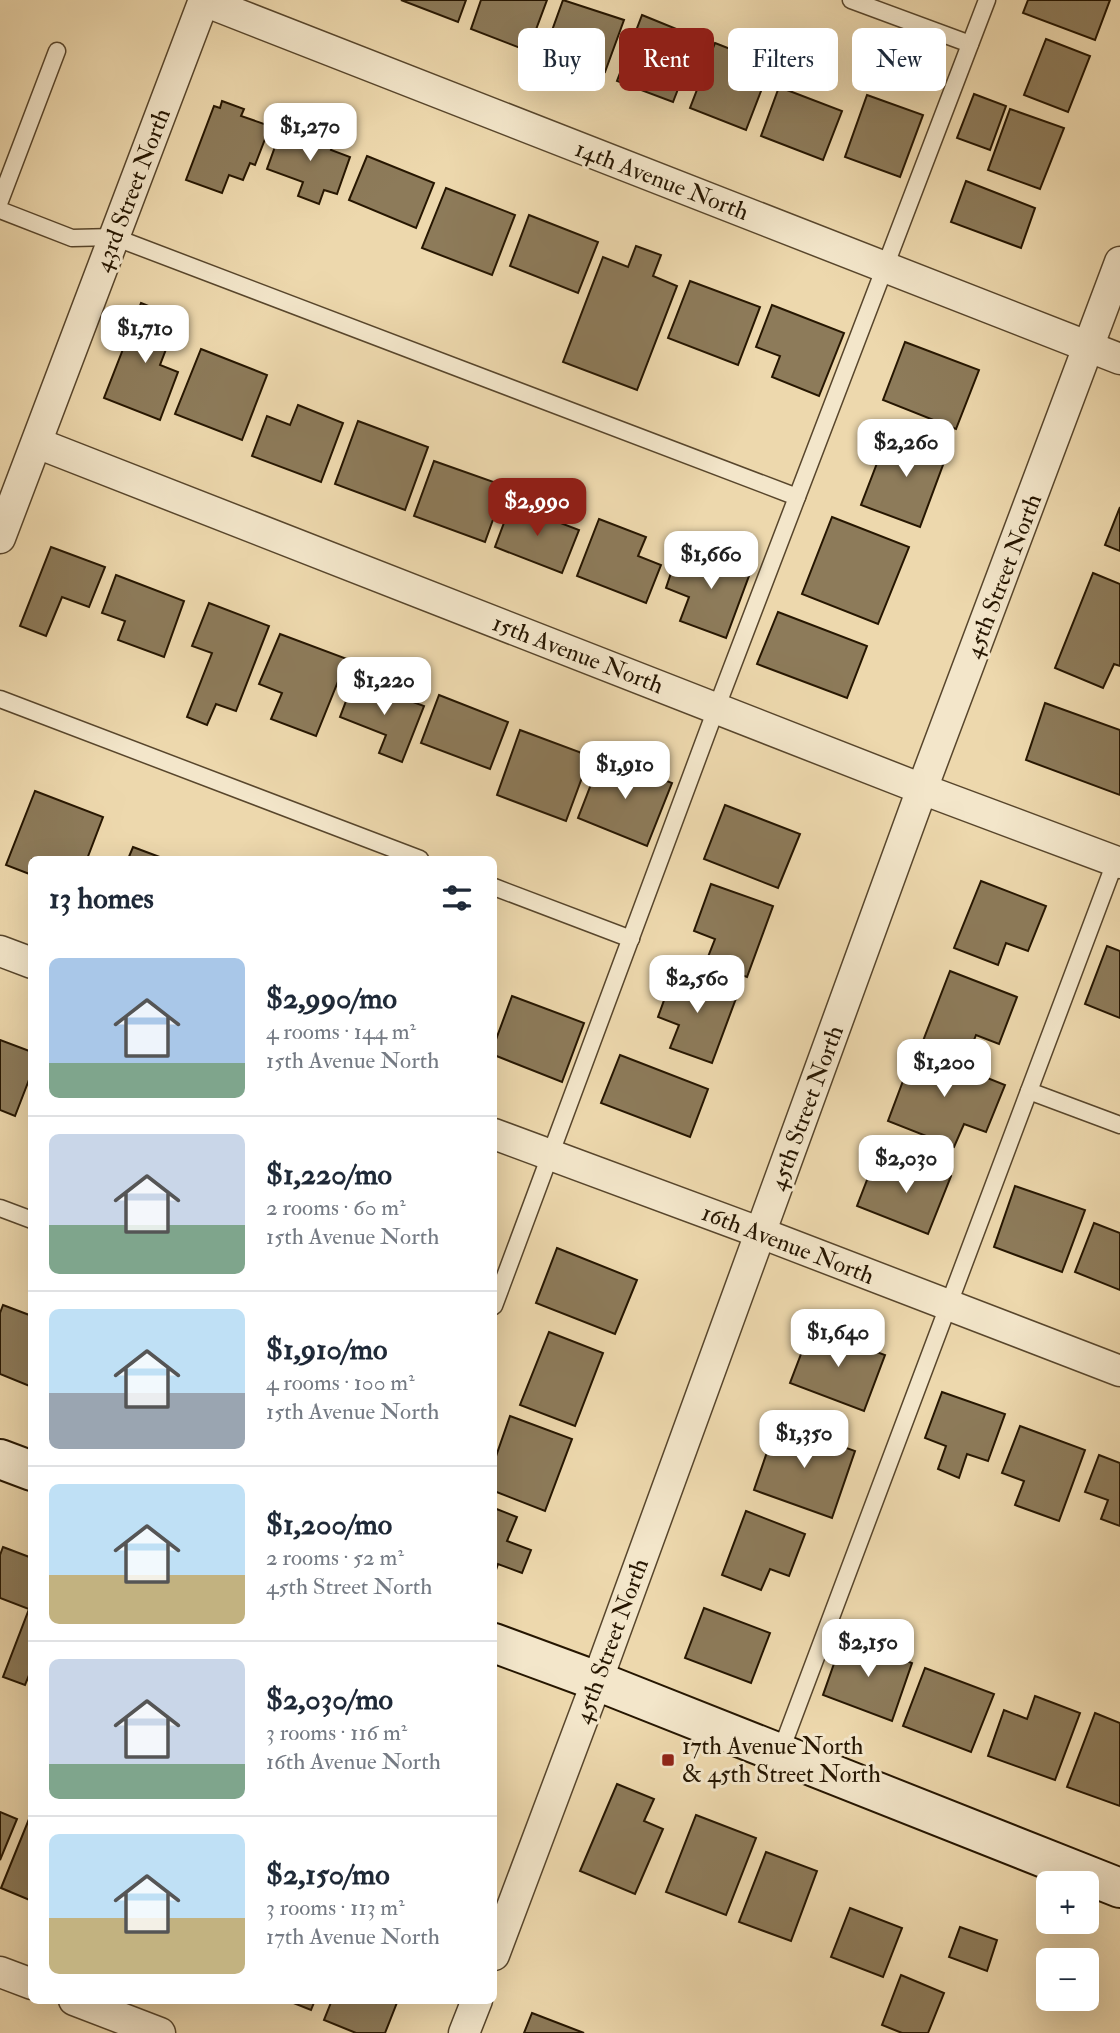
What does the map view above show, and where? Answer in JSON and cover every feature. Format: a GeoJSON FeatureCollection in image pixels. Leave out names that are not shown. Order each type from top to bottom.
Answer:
{"type":"FeatureCollection","features":[{"type":"Feature","properties":{"kind":"street","name":"43rd Street North"},"geometry":{"type":"LineString","coordinates":[[0,538],[204,0]]}},
{"type":"Feature","properties":{"kind":"street","name":"14th Avenue North"},"geometry":{"type":"LineString","coordinates":[[204,0],[1120,359]]}},
{"type":"Feature","properties":{"kind":"street","name":"45th Street North"},"geometry":{"type":"LineString","coordinates":[[497,1947],[597,1681],[922,789],[1120,262]]}},
{"type":"Feature","properties":{"kind":"street","name":"15th Avenue North"},"geometry":{"type":"LineString","coordinates":[[37,443],[922,789],[1118,858]]}},
{"type":"Feature","properties":{"kind":"street"},"geometry":{"type":"LineString","coordinates":[[0,951],[28,962]]}},
{"type":"Feature","properties":{"kind":"street","name":"16th Avenue North"},"geometry":{"type":"LineString","coordinates":[[497,1135],[1120,1371]]}},
{"type":"Feature","properties":{"kind":"street"},"geometry":{"type":"LineString","coordinates":[[0,1459],[28,1470]]}},
{"type":"Feature","properties":{"kind":"street"},"geometry":{"type":"LineString","coordinates":[[497,1644],[1120,1888]]}},
{"type":"Feature","properties":{"kind":"street"},"geometry":{"type":"LineString","coordinates":[[0,1972],[28,1982]]}},
{"type":"Feature","properties":{"kind":"street"},"geometry":{"type":"LineString","coordinates":[[84,2004],[160,2033]]}},
{"type":"Feature","properties":{"kind":"street"},"geometry":{"type":"LineString","coordinates":[[464,2033],[475,2004]]}},
{"type":"Feature","properties":{"kind":"lane"},"geometry":{"type":"LineString","coordinates":[[851,0],[970,44]]}},
{"type":"Feature","properties":{"kind":"lane"},"geometry":{"type":"LineString","coordinates":[[497,1298],[716,709],[986,0]]}},
{"type":"Feature","properties":{"kind":"lane"},"geometry":{"type":"LineString","coordinates":[[0,201],[57,51]]}},
{"type":"Feature","properties":{"kind":"lane"},"geometry":{"type":"LineString","coordinates":[[0,210],[72,238],[114,237],[797,497]]}},
{"type":"Feature","properties":{"kind":"lane"},"geometry":{"type":"LineString","coordinates":[[0,699],[412,856]]}},
{"type":"Feature","properties":{"kind":"lane"},"geometry":{"type":"LineString","coordinates":[[780,1753],[1118,858]]}},
{"type":"Feature","properties":{"kind":"lane"},"geometry":{"type":"LineString","coordinates":[[497,888],[631,939]]}},
{"type":"Feature","properties":{"kind":"lane"},"geometry":{"type":"LineString","coordinates":[[1029,1091],[1120,1125]]}},
{"type":"Feature","properties":{"kind":"lane"},"geometry":{"type":"LineString","coordinates":[[0,1208],[28,1218]]}},
{"type":"Feature","properties":{"kind":"building"},"geometry":{"type":"Polygon","coordinates":[[[401,0],[466,0],[458,22],[401,0]]]}},
{"type":"Feature","properties":{"kind":"building"},"geometry":{"type":"Polygon","coordinates":[[[481,0],[547,0],[537,28],[518,28],[518,47],[471,29],[481,0]]]}},
{"type":"Feature","properties":{"kind":"building"},"geometry":{"type":"Polygon","coordinates":[[[563,0],[624,20],[605,72],[605,28],[553,28],[563,0]]]}},
{"type":"Feature","properties":{"kind":"building"},"geometry":{"type":"Polygon","coordinates":[[[1028,0],[1110,0],[1095,40],[1023,13],[1028,0]]]}},
{"type":"Feature","properties":{"kind":"building"},"geometry":{"type":"Polygon","coordinates":[[[642,15],[674,28],[637,28],[642,15]]]}},
{"type":"Feature","properties":{"kind":"building"},"geometry":{"type":"Polygon","coordinates":[[[1046,39],[1090,56],[1068,112],[1024,95],[1046,39]]]}},
{"type":"Feature","properties":{"kind":"building"},"geometry":{"type":"Polygon","coordinates":[[[715,43],[728,48],[728,91],[761,91],[746,130],[690,108],[697,91],[714,91],[715,43]]]}},
{"type":"Feature","properties":{"kind":"building"},"geometry":{"type":"Polygon","coordinates":[[[644,91],[677,91],[673,102],[644,91]]]}},
{"type":"Feature","properties":{"kind":"building"},"geometry":{"type":"Polygon","coordinates":[[[778,91],[790,91],[842,111],[823,160],[761,136],[778,91]]]}},
{"type":"Feature","properties":{"kind":"building"},"geometry":{"type":"Polygon","coordinates":[[[974,94],[1006,106],[990,150],[957,138],[974,94]]]}},
{"type":"Feature","properties":{"kind":"building"},"geometry":{"type":"Polygon","coordinates":[[[867,95],[923,115],[900,177],[845,157],[867,95]]]}},
{"type":"Feature","properties":{"kind":"building"},"geometry":{"type":"Polygon","coordinates":[[[222,101],[244,109],[241,116],[270,126],[255,165],[250,163],[243,180],[229,175],[222,193],[186,180],[214,106],[220,108],[222,101]]]}},
{"type":"Feature","properties":{"kind":"building"},"geometry":{"type":"Polygon","coordinates":[[[1010,109],[1064,128],[1040,189],[988,170],[1010,109]]]}},
{"type":"Feature","properties":{"kind":"building"},"geometry":{"type":"Polygon","coordinates":[[[306,129],[335,139],[331,150],[350,157],[337,194],[324,190],[319,204],[298,196],[303,182],[267,169],[281,130],[302,138],[306,129]]]}},
{"type":"Feature","properties":{"kind":"building"},"geometry":{"type":"Polygon","coordinates":[[[367,156],[434,183],[416,228],[349,200],[367,156]]]}},
{"type":"Feature","properties":{"kind":"building"},"geometry":{"type":"Polygon","coordinates":[[[966,181],[1035,208],[1021,248],[951,222],[966,181]]]}},
{"type":"Feature","properties":{"kind":"building"},"geometry":{"type":"Polygon","coordinates":[[[446,188],[515,215],[492,275],[422,248],[446,188]]]}},
{"type":"Feature","properties":{"kind":"building"},"geometry":{"type":"Polygon","coordinates":[[[529,215],[598,242],[578,293],[510,266],[529,215]]]}},
{"type":"Feature","properties":{"kind":"building"},"geometry":{"type":"Polygon","coordinates":[[[636,246],[661,255],[653,276],[677,286],[637,390],[563,362],[603,257],[628,267],[636,246]]]}},
{"type":"Feature","properties":{"kind":"building"},"geometry":{"type":"Polygon","coordinates":[[[690,281],[760,307],[738,365],[668,338],[690,281]]]}},
{"type":"Feature","properties":{"kind":"building"},"geometry":{"type":"Polygon","coordinates":[[[141,303],[178,318],[160,365],[178,372],[160,420],[104,398],[141,303]]]}},
{"type":"Feature","properties":{"kind":"building"},"geometry":{"type":"Polygon","coordinates":[[[772,305],[844,333],[819,396],[772,377],[780,356],[756,347],[772,305]]]}},
{"type":"Feature","properties":{"kind":"building"},"geometry":{"type":"Polygon","coordinates":[[[905,342],[979,370],[956,429],[883,400],[905,342]]]}},
{"type":"Feature","properties":{"kind":"building"},"geometry":{"type":"Polygon","coordinates":[[[201,349],[267,375],[242,440],[175,414],[201,349]]]}},
{"type":"Feature","properties":{"kind":"building"},"geometry":{"type":"Polygon","coordinates":[[[298,405],[343,423],[321,482],[252,456],[267,416],[290,425],[298,405]]]}},
{"type":"Feature","properties":{"kind":"building"},"geometry":{"type":"Polygon","coordinates":[[[358,421],[428,447],[405,510],[335,484],[358,421]]]}},
{"type":"Feature","properties":{"kind":"building"},"geometry":{"type":"Polygon","coordinates":[[[911,431],[950,446],[920,527],[861,505],[884,445],[903,452],[911,431]]]}},
{"type":"Feature","properties":{"kind":"building"},"geometry":{"type":"Polygon","coordinates":[[[434,461],[505,486],[485,542],[414,516],[434,461]]]}},
{"type":"Feature","properties":{"kind":"building"},"geometry":{"type":"Polygon","coordinates":[[[511,504],[579,530],[562,573],[495,547],[511,504]]]}},
{"type":"Feature","properties":{"kind":"building"},"geometry":{"type":"Polygon","coordinates":[[[1120,507],[1120,551],[1105,545],[1120,507]]]}},
{"type":"Feature","properties":{"kind":"building"},"geometry":{"type":"Polygon","coordinates":[[[832,517],[909,547],[878,624],[802,594],[832,517]]]}},
{"type":"Feature","properties":{"kind":"building"},"geometry":{"type":"Polygon","coordinates":[[[599,519],[646,537],[638,556],[661,565],[646,603],[577,576],[599,519]]]}},
{"type":"Feature","properties":{"kind":"building"},"geometry":{"type":"Polygon","coordinates":[[[51,547],[105,567],[89,607],[62,597],[46,636],[20,626],[51,547]]]}},
{"type":"Feature","properties":{"kind":"building"},"geometry":{"type":"Polygon","coordinates":[[[706,548],[753,565],[726,638],[680,621],[689,597],[666,588],[674,564],[698,572],[706,548]]]}},
{"type":"Feature","properties":{"kind":"building"},"geometry":{"type":"Polygon","coordinates":[[[1093,573],[1120,584],[1120,666],[1114,664],[1103,688],[1055,668],[1093,573]]]}},
{"type":"Feature","properties":{"kind":"building"},"geometry":{"type":"Polygon","coordinates":[[[116,575],[184,601],[164,657],[118,640],[125,621],[102,613],[116,575]]]}},
{"type":"Feature","properties":{"kind":"building"},"geometry":{"type":"Polygon","coordinates":[[[209,603],[269,626],[236,711],[216,704],[207,725],[187,717],[212,653],[192,646],[209,603]]]}},
{"type":"Feature","properties":{"kind":"building"},"geometry":{"type":"Polygon","coordinates":[[[778,612],[867,646],[847,698],[757,664],[778,612]]]}},
{"type":"Feature","properties":{"kind":"building"},"geometry":{"type":"Polygon","coordinates":[[[280,634],[347,659],[316,736],[271,719],[282,693],[259,684],[280,634]]]}},
{"type":"Feature","properties":{"kind":"building"},"geometry":{"type":"Polygon","coordinates":[[[354,680],[424,706],[402,762],[379,753],[386,735],[340,717],[354,680]]]}},
{"type":"Feature","properties":{"kind":"building"},"geometry":{"type":"Polygon","coordinates":[[[439,695],[508,722],[490,769],[421,743],[439,695]]]}},
{"type":"Feature","properties":{"kind":"building"},"geometry":{"type":"Polygon","coordinates":[[[1045,703],[1120,730],[1120,795],[1026,760],[1045,703]]]}},
{"type":"Feature","properties":{"kind":"building"},"geometry":{"type":"Polygon","coordinates":[[[520,730],[590,756],[566,821],[497,795],[520,730]]]}},
{"type":"Feature","properties":{"kind":"building"},"geometry":{"type":"Polygon","coordinates":[[[602,756],[672,783],[647,846],[578,818],[602,756]]]}},
{"type":"Feature","properties":{"kind":"building"},"geometry":{"type":"Polygon","coordinates":[[[35,791],[103,817],[88,856],[28,856],[28,873],[6,865],[35,791]]]}},
{"type":"Feature","properties":{"kind":"building"},"geometry":{"type":"Polygon","coordinates":[[[725,805],[800,834],[778,888],[704,859],[725,805]]]}},
{"type":"Feature","properties":{"kind":"building"},"geometry":{"type":"Polygon","coordinates":[[[133,847],[157,856],[129,856],[133,847]]]}},
{"type":"Feature","properties":{"kind":"building"},"geometry":{"type":"Polygon","coordinates":[[[981,881],[1046,906],[1028,951],[1006,943],[998,965],[954,948],[981,881]]]}},
{"type":"Feature","properties":{"kind":"building"},"geometry":{"type":"Polygon","coordinates":[[[711,884],[773,906],[747,977],[706,962],[715,939],[694,931],[711,884]]]}},
{"type":"Feature","properties":{"kind":"building"},"geometry":{"type":"Polygon","coordinates":[[[1107,946],[1120,951],[1120,1018],[1085,1004],[1107,946]]]}},
{"type":"Feature","properties":{"kind":"building"},"geometry":{"type":"Polygon","coordinates":[[[675,970],[738,993],[712,1063],[670,1048],[679,1025],[658,1017],[675,970]]]}},
{"type":"Feature","properties":{"kind":"building"},"geometry":{"type":"Polygon","coordinates":[[[950,971],[1017,997],[999,1044],[976,1035],[967,1058],[923,1041],[950,971]]]}},
{"type":"Feature","properties":{"kind":"building"},"geometry":{"type":"Polygon","coordinates":[[[512,996],[584,1023],[562,1082],[497,1056],[497,1037],[512,996]]]}},
{"type":"Feature","properties":{"kind":"building"},"geometry":{"type":"Polygon","coordinates":[[[0,1040],[28,1050],[28,1082],[15,1116],[0,1110],[0,1040]]]}},
{"type":"Feature","properties":{"kind":"building"},"geometry":{"type":"Polygon","coordinates":[[[915,1049],[1005,1085],[986,1132],[964,1124],[954,1147],[888,1121],[915,1049]]]}},
{"type":"Feature","properties":{"kind":"building"},"geometry":{"type":"Polygon","coordinates":[[[620,1055],[708,1089],[690,1137],[601,1103],[620,1055]]]}},
{"type":"Feature","properties":{"kind":"building"},"geometry":{"type":"Polygon","coordinates":[[[904,1158],[951,1176],[928,1234],[857,1206],[872,1167],[896,1177],[904,1158]]]}},
{"type":"Feature","properties":{"kind":"building"},"geometry":{"type":"Polygon","coordinates":[[[1015,1186],[1085,1210],[1062,1272],[994,1247],[1015,1186]]]}},
{"type":"Feature","properties":{"kind":"building"},"geometry":{"type":"Polygon","coordinates":[[[1094,1223],[1120,1233],[1120,1290],[1075,1272],[1094,1223]]]}},
{"type":"Feature","properties":{"kind":"building"},"geometry":{"type":"Polygon","coordinates":[[[557,1248],[637,1280],[615,1334],[536,1303],[557,1248]]]}},
{"type":"Feature","properties":{"kind":"building"},"geometry":{"type":"Polygon","coordinates":[[[3,1305],[28,1314],[28,1385],[0,1374],[0,1313],[3,1305]]]}},
{"type":"Feature","properties":{"kind":"building"},"geometry":{"type":"Polygon","coordinates":[[[811,1328],[885,1355],[864,1411],[790,1383],[811,1328]]]}},
{"type":"Feature","properties":{"kind":"building"},"geometry":{"type":"Polygon","coordinates":[[[549,1332],[603,1353],[575,1426],[520,1405],[549,1332]]]}},
{"type":"Feature","properties":{"kind":"building"},"geometry":{"type":"Polygon","coordinates":[[[942,1392],[1005,1414],[988,1461],[967,1454],[959,1478],[938,1469],[946,1446],[925,1438],[942,1392]]]}},
{"type":"Feature","properties":{"kind":"building"},"geometry":{"type":"Polygon","coordinates":[[[510,1416],[572,1439],[545,1511],[497,1492],[497,1453],[510,1416]]]}},
{"type":"Feature","properties":{"kind":"building"},"geometry":{"type":"Polygon","coordinates":[[[777,1423],[855,1451],[832,1518],[754,1490],[777,1423]]]}},
{"type":"Feature","properties":{"kind":"building"},"geometry":{"type":"Polygon","coordinates":[[[1020,1426],[1085,1450],[1059,1521],[1015,1505],[1024,1481],[1002,1473],[1020,1426]]]}},
{"type":"Feature","properties":{"kind":"building"},"geometry":{"type":"Polygon","coordinates":[[[1099,1455],[1120,1463],[1120,1526],[1101,1519],[1108,1500],[1085,1492],[1099,1455]]]}},
{"type":"Feature","properties":{"kind":"building"},"geometry":{"type":"Polygon","coordinates":[[[497,1509],[517,1517],[507,1541],[531,1550],[522,1573],[498,1564],[497,1567],[497,1509]]]}},
{"type":"Feature","properties":{"kind":"building"},"geometry":{"type":"Polygon","coordinates":[[[746,1511],[805,1534],[789,1576],[770,1569],[761,1590],[722,1575],[746,1511]]]}},
{"type":"Feature","properties":{"kind":"building"},"geometry":{"type":"Polygon","coordinates":[[[3,1547],[28,1556],[28,1609],[0,1598],[0,1555],[3,1547]]]}},
{"type":"Feature","properties":{"kind":"building"},"geometry":{"type":"Polygon","coordinates":[[[704,1608],[770,1633],[751,1683],[685,1658],[704,1608]]]}},
{"type":"Feature","properties":{"kind":"building"},"geometry":{"type":"Polygon","coordinates":[[[28,1612],[28,1678],[25,1685],[3,1677],[28,1612]]]}},
{"type":"Feature","properties":{"kind":"building"},"geometry":{"type":"Polygon","coordinates":[[[843,1638],[912,1663],[892,1721],[823,1695],[843,1638]]]}},
{"type":"Feature","properties":{"kind":"building"},"geometry":{"type":"Polygon","coordinates":[[[925,1668],[994,1694],[971,1752],[903,1726],[925,1668]]]}},
{"type":"Feature","properties":{"kind":"building"},"geometry":{"type":"Polygon","coordinates":[[[1035,1696],[1080,1713],[1055,1780],[988,1756],[1004,1710],[1027,1719],[1035,1696]]]}},
{"type":"Feature","properties":{"kind":"building"},"geometry":{"type":"Polygon","coordinates":[[[1095,1713],[1120,1723],[1120,1806],[1067,1787],[1095,1713]]]}},
{"type":"Feature","properties":{"kind":"building"},"geometry":{"type":"Polygon","coordinates":[[[617,1784],[654,1799],[644,1821],[663,1829],[635,1894],[580,1871],[617,1784]]]}},
{"type":"Feature","properties":{"kind":"building"},"geometry":{"type":"Polygon","coordinates":[[[0,1812],[17,1819],[0,1860],[0,1812]]]}},
{"type":"Feature","properties":{"kind":"building"},"geometry":{"type":"Polygon","coordinates":[[[696,1815],[756,1838],[726,1915],[666,1892],[696,1815]]]}},
{"type":"Feature","properties":{"kind":"building"},"geometry":{"type":"Polygon","coordinates":[[[28,1821],[28,1899],[1,1888],[28,1821]]]}},
{"type":"Feature","properties":{"kind":"building"},"geometry":{"type":"Polygon","coordinates":[[[766,1852],[817,1871],[791,1941],[739,1922],[766,1852]]]}},
{"type":"Feature","properties":{"kind":"building"},"geometry":{"type":"Polygon","coordinates":[[[850,1908],[902,1928],[883,1977],[831,1957],[850,1908]]]}},
{"type":"Feature","properties":{"kind":"building"},"geometry":{"type":"Polygon","coordinates":[[[960,1927],[997,1940],[987,1971],[949,1957],[960,1927]]]}},
{"type":"Feature","properties":{"kind":"building"},"geometry":{"type":"Polygon","coordinates":[[[901,1975],[944,1993],[928,2033],[902,2033],[882,2025],[901,1975]]]}},
{"type":"Feature","properties":{"kind":"building"},"geometry":{"type":"Polygon","coordinates":[[[296,2004],[313,2004],[311,2010],[296,2004]]]}},
{"type":"Feature","properties":{"kind":"building"},"geometry":{"type":"Polygon","coordinates":[[[330,2004],[396,2004],[385,2033],[356,2033],[324,2020],[330,2004]]]}},
{"type":"Feature","properties":{"kind":"building"},"geometry":{"type":"Polygon","coordinates":[[[532,2013],[584,2033],[524,2033],[532,2013]]]}},
{"type":"Feature","properties":{"kind":"place","name":"17th Avenue North & 45th Street North"},"geometry":{"type":"Point","coordinates":[668,1760]}}]}
